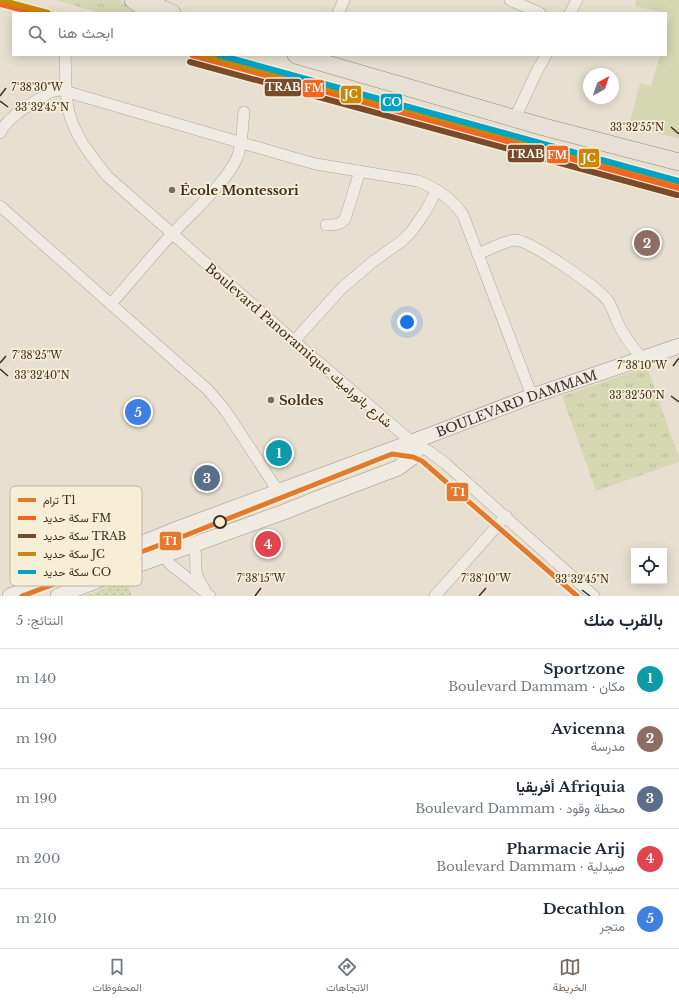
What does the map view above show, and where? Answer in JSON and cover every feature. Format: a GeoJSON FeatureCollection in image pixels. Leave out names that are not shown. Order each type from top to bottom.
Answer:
{"type":"FeatureCollection","features":[{"type":"Feature","properties":{"kind":"main road"},"geometry":{"type":"LineString","coordinates":[[133,0],[150,12]]}},
{"type":"Feature","properties":{"kind":"main road"},"geometry":{"type":"LineString","coordinates":[[150,0],[170,12]]}},
{"type":"Feature","properties":{"kind":"main road"},"geometry":{"type":"LineString","coordinates":[[305,57],[515,118],[629,150],[679,162]]}},
{"type":"Feature","properties":{"kind":"street"},"geometry":{"type":"LineString","coordinates":[[338,12],[344,0]]}},
{"type":"Feature","properties":{"kind":"street"},"geometry":{"type":"LineString","coordinates":[[510,0],[538,12]]}},
{"type":"Feature","properties":{"kind":"street"},"geometry":{"type":"LineString","coordinates":[[571,12],[577,0]]}},
{"type":"Feature","properties":{"kind":"street","name":"Boulevard Panoramique شارع بانوراميك"},"geometry":{"type":"LineString","coordinates":[[65,56],[68,109],[73,125],[96,163],[119,188],[294,341],[446,464],[594,596]]}},
{"type":"Feature","properties":{"kind":"street"},"geometry":{"type":"LineString","coordinates":[[515,118],[536,71],[545,56]]}},
{"type":"Feature","properties":{"kind":"street"},"geometry":{"type":"LineString","coordinates":[[0,133],[10,119],[47,94],[53,91],[67,91],[301,160],[418,181],[437,190],[453,203],[463,215],[532,396]]}},
{"type":"Feature","properties":{"kind":"street"},"geometry":{"type":"LineString","coordinates":[[111,304],[225,176],[237,158],[241,143],[244,112]]}},
{"type":"Feature","properties":{"kind":"street"},"geometry":{"type":"LineString","coordinates":[[326,224],[337,225],[345,219],[360,171]]}},
{"type":"Feature","properties":{"kind":"street"},"geometry":{"type":"LineString","coordinates":[[294,341],[341,289],[411,232],[425,212],[437,190]]}},
{"type":"Feature","properties":{"kind":"street"},"geometry":{"type":"LineString","coordinates":[[0,206],[214,397],[235,425],[278,491]]}},
{"type":"Feature","properties":{"kind":"street"},"geometry":{"type":"LineString","coordinates":[[478,254],[514,240],[526,243],[541,251],[589,282],[604,296],[612,307],[624,335],[642,358]]}},
{"type":"Feature","properties":{"kind":"street","name":"BOULEVARD DAMMAM"},"geometry":{"type":"LineString","coordinates":[[142,543],[278,491],[417,442],[532,396],[679,346]]}},
{"type":"Feature","properties":{"kind":"street"},"geometry":{"type":"LineString","coordinates":[[142,564],[163,556],[194,552],[398,468],[414,457],[417,442]]}},
{"type":"Feature","properties":{"kind":"street"},"geometry":{"type":"LineString","coordinates":[[435,596],[506,516]]}},
{"type":"Feature","properties":{"kind":"street"},"geometry":{"type":"LineString","coordinates":[[177,529],[194,552],[197,575],[210,596]]}},
{"type":"Feature","properties":{"kind":"street"},"geometry":{"type":"LineString","coordinates":[[154,538],[163,556],[175,569],[210,596]]}},
{"type":"Feature","properties":{"kind":"street"},"geometry":{"type":"LineString","coordinates":[[175,569],[187,568],[194,552]]}},
{"type":"Feature","properties":{"kind":"street","name":"BOULEVARD DAMMAM"},"geometry":{"type":"LineString","coordinates":[[10,596],[36,586]]}},
{"type":"Feature","properties":{"kind":"street"},"geometry":{"type":"LineString","coordinates":[[58,596],[84,586]]}},
{"type":"Feature","properties":{"kind":"green space"},"geometry":{"type":"Polygon","coordinates":[[[56,0],[121,0],[136,12],[97,12],[56,0]]]}},
{"type":"Feature","properties":{"kind":"green space"},"geometry":{"type":"Polygon","coordinates":[[[636,0],[679,0],[679,139],[629,125],[640,83],[651,86],[660,56],[667,56],[667,27],[670,16],[667,12],[635,6],[636,0]]]}},
{"type":"Feature","properties":{"kind":"green space"},"geometry":{"type":"Polygon","coordinates":[[[647,367],[679,458],[679,462],[596,491],[562,396],[647,367]]]}},
{"type":"Feature","properties":{"kind":"green space"},"geometry":{"type":"Polygon","coordinates":[[[111,586],[128,586],[132,596],[85,596],[111,586]]]}},
{"type":"Feature","properties":{"kind":"tram line","name":"T1"},"geometry":{"type":"LineString","coordinates":[[142,552],[392,454],[413,457],[422,461],[577,596]]}},
{"type":"Feature","properties":{"kind":"tram line","name":"T1"},"geometry":{"type":"LineString","coordinates":[[22,596],[49,586]]}},
{"type":"Feature","properties":{"kind":"rail line","name":"JC"},"geometry":{"type":"LineString","coordinates":[[0,0],[44,12]]}},
{"type":"Feature","properties":{"kind":"rail line","name":"FM"},"geometry":{"type":"LineString","coordinates":[[0,4],[32,12]]}},
{"type":"Feature","properties":{"kind":"rail line","name":"FM"},"geometry":{"type":"LineString","coordinates":[[196,56],[679,188]]}},
{"type":"Feature","properties":{"kind":"rail line","name":"JC"},"geometry":{"type":"LineString","coordinates":[[207,56],[679,182]]}},
{"type":"Feature","properties":{"kind":"rail line","name":"CO"},"geometry":{"type":"LineString","coordinates":[[223,56],[679,181]]}},
{"type":"Feature","properties":{"kind":"rail line","name":"TRAB"},"geometry":{"type":"LineString","coordinates":[[190,62],[677,195]]}},
{"type":"Feature","properties":{"kind":"place","name":"École Montessori"},"geometry":{"type":"Point","coordinates":[172,190]}},
{"type":"Feature","properties":{"kind":"place","name":"Avicenna"},"geometry":{"type":"Point","coordinates":[647,243]}},
{"type":"Feature","properties":{"kind":"place","name":"Soldes"},"geometry":{"type":"Point","coordinates":[271,400]}},
{"type":"Feature","properties":{"kind":"place","name":"Decathlon"},"geometry":{"type":"Point","coordinates":[138,412]}},
{"type":"Feature","properties":{"kind":"place","name":"Sportzone"},"geometry":{"type":"Point","coordinates":[279,453]}},
{"type":"Feature","properties":{"kind":"place","name":"Afriquia أفريقيا"},"geometry":{"type":"Point","coordinates":[207,478]}},
{"type":"Feature","properties":{"kind":"place","name":"Pharmacie Arij"},"geometry":{"type":"Point","coordinates":[268,544]}}]}
